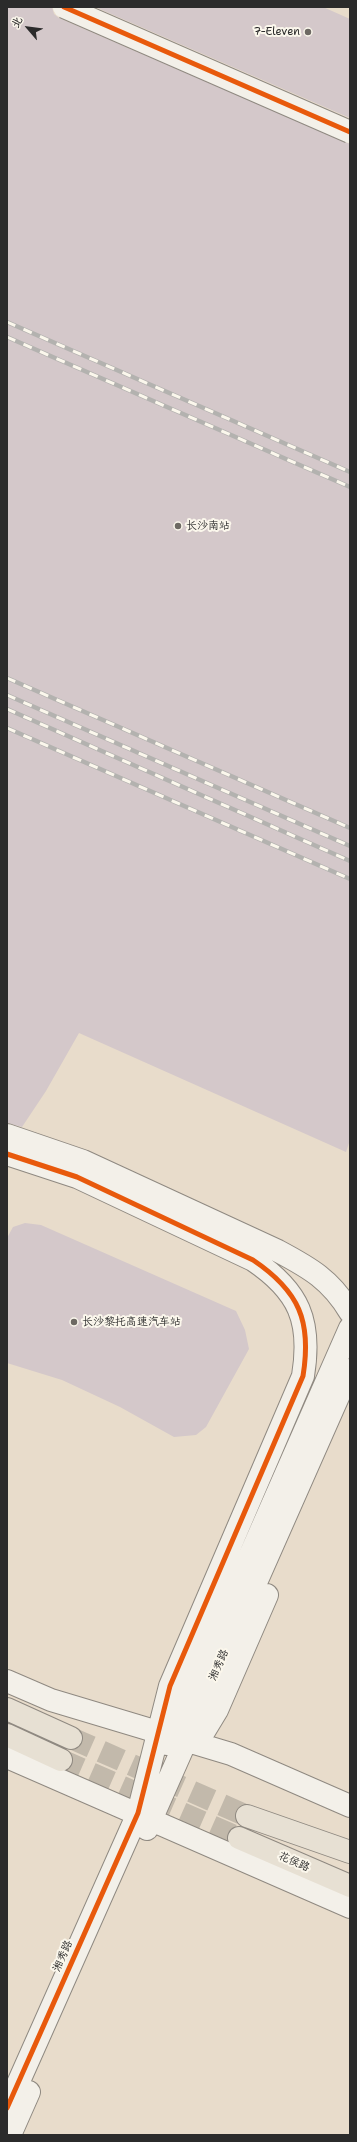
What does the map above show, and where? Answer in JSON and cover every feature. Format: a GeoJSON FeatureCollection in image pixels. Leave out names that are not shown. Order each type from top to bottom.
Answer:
{"type":"FeatureCollection","features":[{"type":"Feature","properties":{"kind":"main road"},"geometry":{"type":"LineString","coordinates":[[7,1709],[71,1738]]}},
{"type":"Feature","properties":{"kind":"main road"},"geometry":{"type":"LineString","coordinates":[[7,1735],[61,1760]]}},
{"type":"Feature","properties":{"kind":"main road"},"geometry":{"type":"LineString","coordinates":[[247,1816],[346,1850]]}},
{"type":"Feature","properties":{"kind":"main road","name":"花侯路"},"geometry":{"type":"LineString","coordinates":[[239,1838],[350,1886]]}},
{"type":"Feature","properties":{"kind":"street"},"geometry":{"type":"LineString","coordinates":[[64,7],[350,132]]}},
{"type":"Feature","properties":{"kind":"street"},"geometry":{"type":"LineString","coordinates":[[7,1135],[83,1161],[278,1251],[307,1266],[327,1280],[342,1298],[350,1312]]}},
{"type":"Feature","properties":{"kind":"street"},"geometry":{"type":"LineString","coordinates":[[7,1154],[77,1177],[237,1251],[271,1272],[285,1285],[295,1301],[307,1335],[303,1376],[170,1686],[178,1738],[145,1816]]}},
{"type":"Feature","properties":{"kind":"street"},"geometry":{"type":"LineString","coordinates":[[10,2135],[350,1328]]}},
{"type":"Feature","properties":{"kind":"street","name":"湘秀路"},"geometry":{"type":"LineString","coordinates":[[178,1738],[350,1370]]}},
{"type":"Feature","properties":{"kind":"street"},"geometry":{"type":"LineString","coordinates":[[178,1738],[218,1710],[350,1403]]}},
{"type":"Feature","properties":{"kind":"street"},"geometry":{"type":"LineString","coordinates":[[7,1681],[51,1700],[178,1738],[249,1762],[350,1806]]}},
{"type":"Feature","properties":{"kind":"street"},"geometry":{"type":"LineString","coordinates":[[7,1757],[145,1816],[350,1907]]}},
{"type":"Feature","properties":{"kind":"street","name":"湘秀路"},"geometry":{"type":"LineString","coordinates":[[7,2108],[145,1816]]}},
{"type":"Feature","properties":{"kind":"building","name":"长沙南站"},"geometry":{"type":"Polygon","coordinates":[[[7,7],[52,7],[54,14],[59,18],[350,144],[350,1140],[346,1152],[79,1033],[46,1091],[22,1127],[7,1123],[7,7]]]}},
{"type":"Feature","properties":{"kind":"building"},"geometry":{"type":"Polygon","coordinates":[[[95,7],[323,7],[350,19],[350,118],[95,7]]]}},
{"type":"Feature","properties":{"kind":"building"},"geometry":{"type":"Polygon","coordinates":[[[25,1223],[41,1225],[236,1311],[245,1330],[249,1349],[206,1427],[196,1435],[174,1437],[120,1407],[62,1380],[7,1363],[7,1238],[13,1227],[25,1223]]]}},
{"type":"Feature","properties":{"kind":"tunnel"},"geometry":{"type":"LineString","coordinates":[[71,1738],[247,1816]]}},
{"type":"Feature","properties":{"kind":"tunnel"},"geometry":{"type":"LineString","coordinates":[[61,1760],[239,1838]]}},
{"type":"Feature","properties":{"kind":"railway"},"geometry":{"type":"LineString","coordinates":[[7,322],[350,472]]}},
{"type":"Feature","properties":{"kind":"railway"},"geometry":{"type":"LineString","coordinates":[[7,337],[350,487]]}},
{"type":"Feature","properties":{"kind":"railway"},"geometry":{"type":"LineString","coordinates":[[7,678],[350,828]]}},
{"type":"Feature","properties":{"kind":"railway"},"geometry":{"type":"LineString","coordinates":[[7,695],[350,846]]}},
{"type":"Feature","properties":{"kind":"railway"},"geometry":{"type":"LineString","coordinates":[[7,709],[350,861]]}},
{"type":"Feature","properties":{"kind":"railway"},"geometry":{"type":"LineString","coordinates":[[7,728],[350,879]]}},
{"type":"Feature","properties":{"kind":"cycle path"},"geometry":{"type":"LineString","coordinates":[[64,7],[350,132]]}},
{"type":"Feature","properties":{"kind":"cycle path"},"geometry":{"type":"LineString","coordinates":[[7,1154],[77,1177],[253,1260],[281,1283],[291,1296],[299,1309],[305,1339],[303,1376],[170,1686],[138,1813],[7,2108]]}},
{"type":"Feature","properties":{"kind":"place","name":"7-Eleven"},"geometry":{"type":"Point","coordinates":[308,32]}},
{"type":"Feature","properties":{"kind":"place","name":"长沙南站"},"geometry":{"type":"Point","coordinates":[178,526]}},
{"type":"Feature","properties":{"kind":"place","name":"长沙黎托高速汽车站"},"geometry":{"type":"Point","coordinates":[74,1322]}}]}
